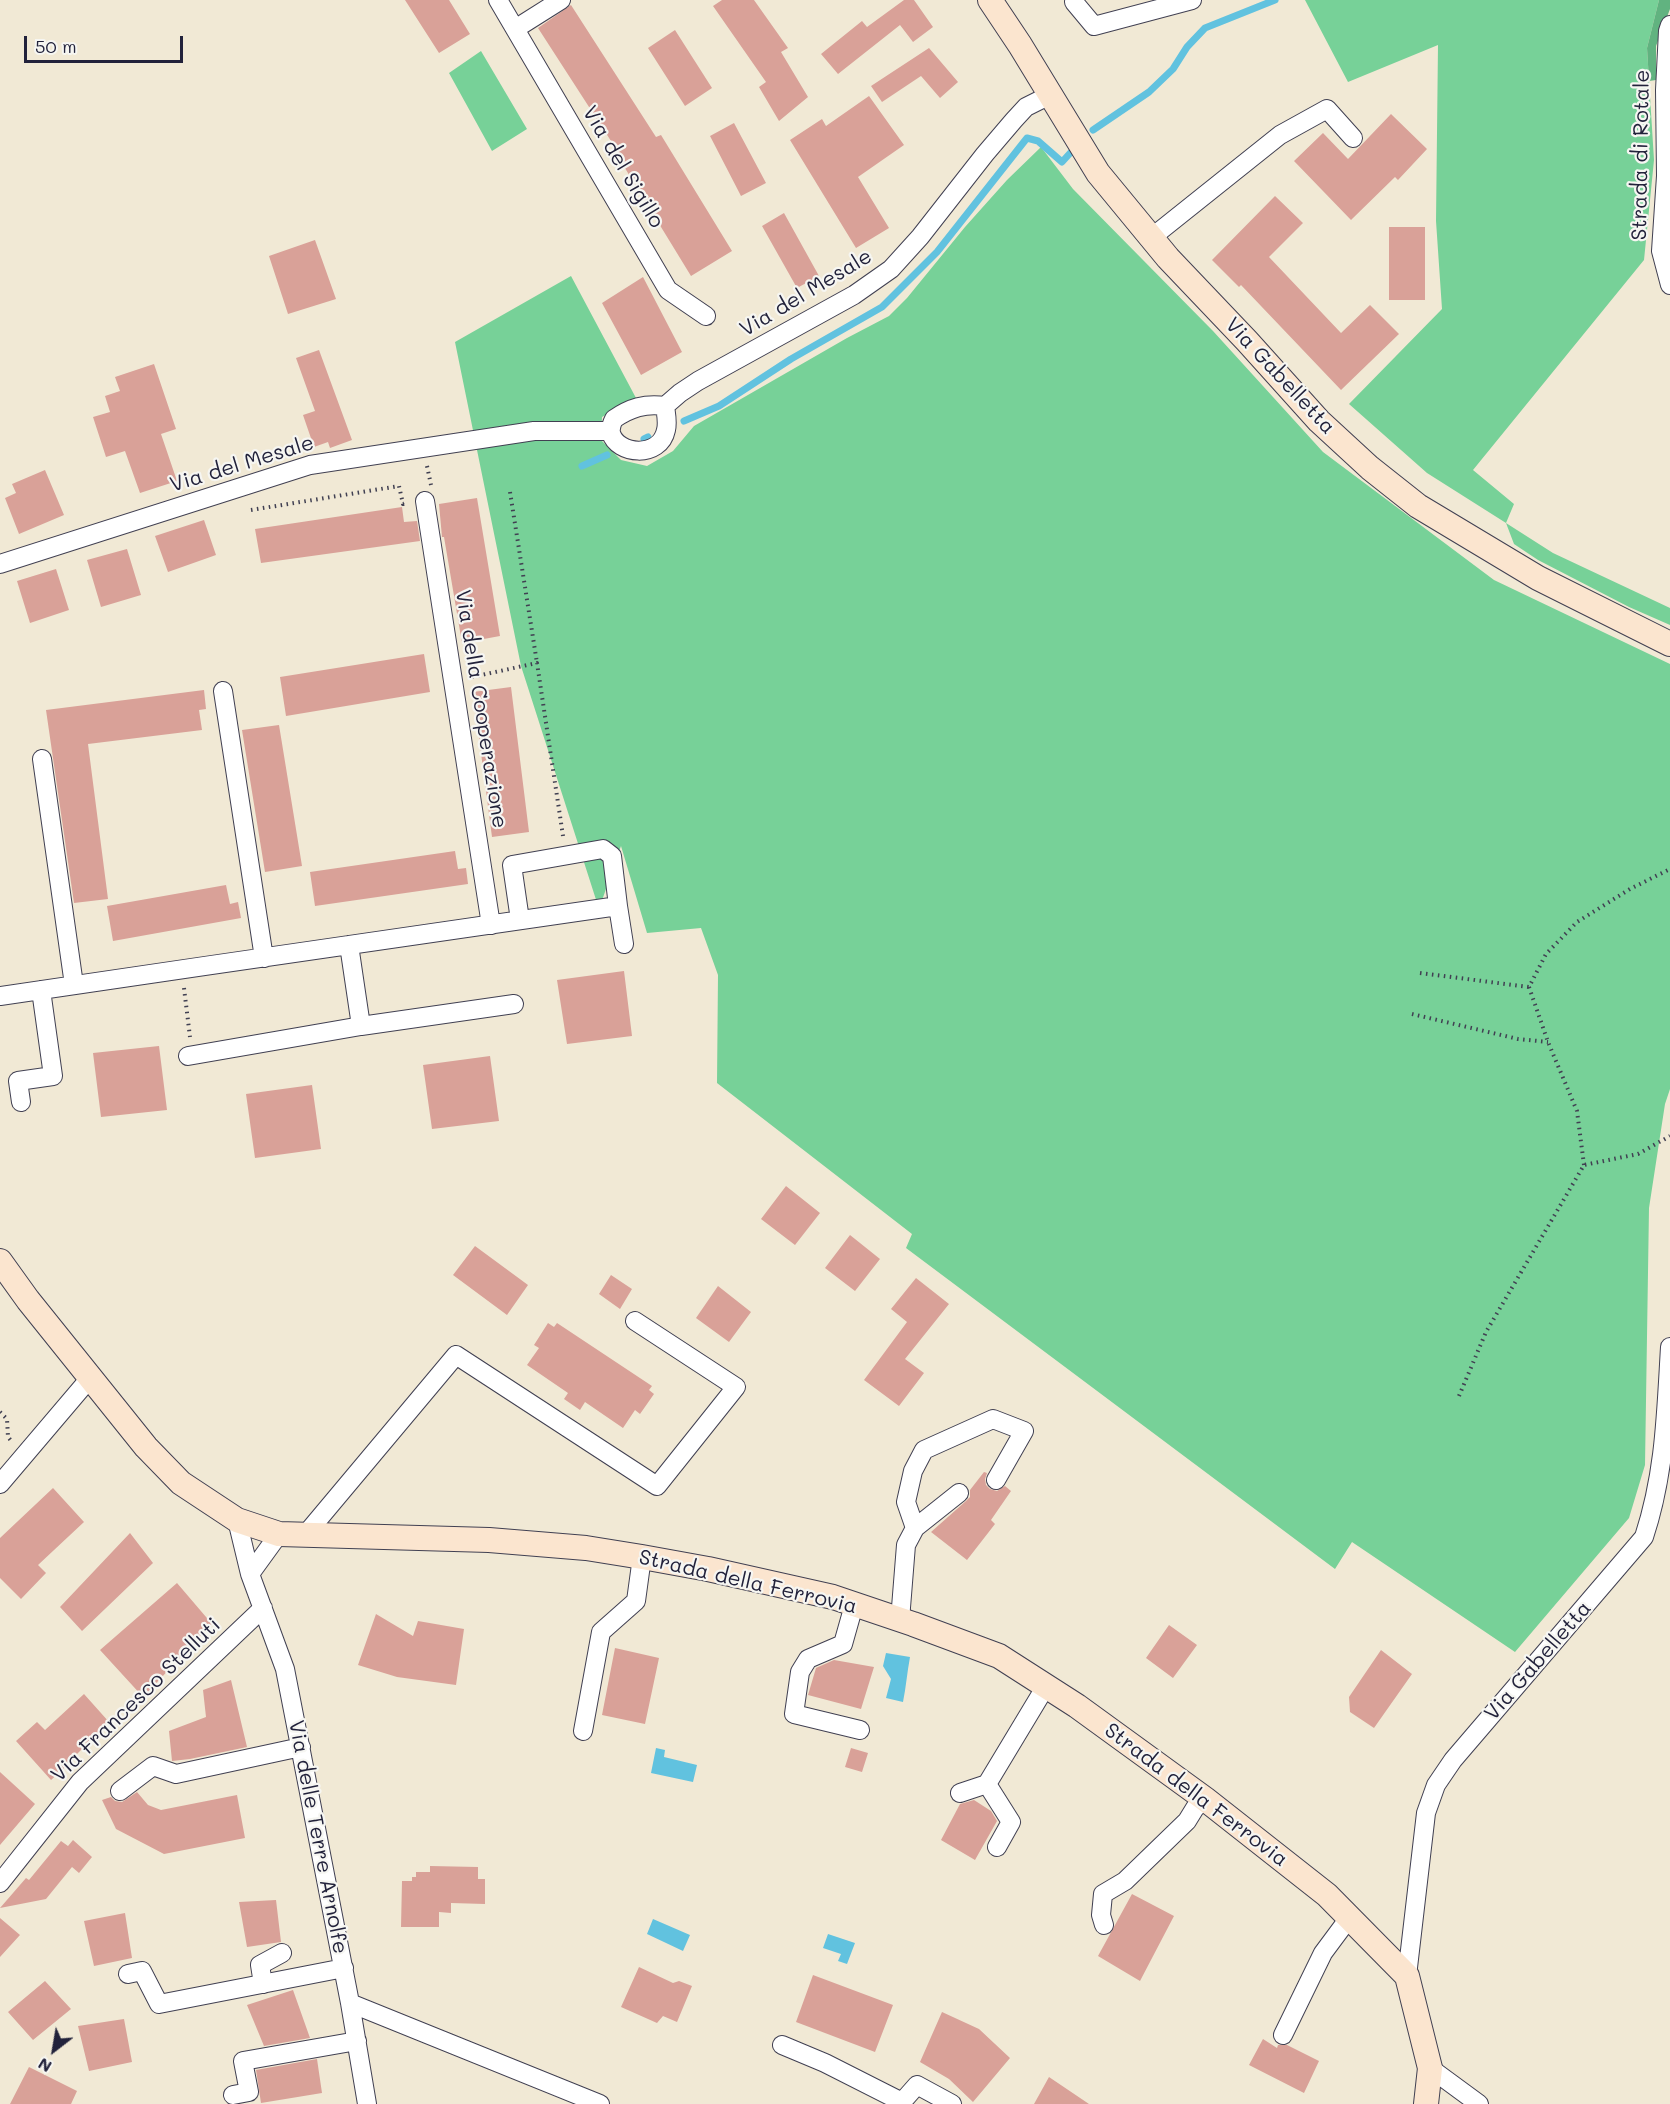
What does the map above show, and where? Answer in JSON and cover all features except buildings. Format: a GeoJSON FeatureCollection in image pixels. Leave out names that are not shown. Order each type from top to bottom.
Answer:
{"type":"FeatureCollection","features":[{"type":"Feature","properties":{"kind":"street","name":"Via del Sigillo"},"geometry":{"type":"LineString","coordinates":[[498,0],[669,290],[705,316]]}},
{"type":"Feature","properties":{"kind":"street"},"geometry":{"type":"LineString","coordinates":[[515,29],[561,0]]}},
{"type":"Feature","properties":{"kind":"street","name":"Via Gabelletta"},"geometry":{"type":"LineString","coordinates":[[990,0],[1098,173],[1151,238],[1319,422],[1370,468],[1418,506],[1538,578],[1670,644]]}},
{"type":"Feature","properties":{"kind":"street"},"geometry":{"type":"LineString","coordinates":[[1071,0],[1094,26],[1192,0]]}},
{"type":"Feature","properties":{"kind":"street","name":"Strada di Rotale"},"geometry":{"type":"LineString","coordinates":[[1670,25],[1665,90],[1666,176],[1661,250],[1670,285]]}},
{"type":"Feature","properties":{"kind":"street","name":"Via del Mesale"},"geometry":{"type":"LineString","coordinates":[[665,406],[698,381],[854,295],[891,268],[920,237],[1014,120],[1026,107],[1050,95]]}},
{"type":"Feature","properties":{"kind":"street"},"geometry":{"type":"LineString","coordinates":[[1151,238],[1280,135],[1327,109],[1353,138]]}},
{"type":"Feature","properties":{"kind":"street"},"geometry":{"type":"LineString","coordinates":[[653,404],[665,406],[666,432],[661,442],[652,448],[641,451],[631,450],[614,438],[610,430],[614,419],[623,412],[636,406],[653,404]]}},
{"type":"Feature","properties":{"kind":"street","name":"Via del Mesale"},"geometry":{"type":"LineString","coordinates":[[0,564],[310,465],[534,431],[610,430]]}},
{"type":"Feature","properties":{"kind":"street","name":"Via della Cooperazione"},"geometry":{"type":"LineString","coordinates":[[425,501],[492,925]]}},
{"type":"Feature","properties":{"kind":"street"},"geometry":{"type":"LineString","coordinates":[[223,691],[264,958]]}},
{"type":"Feature","properties":{"kind":"street"},"geometry":{"type":"LineString","coordinates":[[42,759],[74,985]]}},
{"type":"Feature","properties":{"kind":"street"},"geometry":{"type":"LineString","coordinates":[[520,920],[512,865],[603,849],[612,856],[624,944]]}},
{"type":"Feature","properties":{"kind":"street"},"geometry":{"type":"LineString","coordinates":[[0,996],[618,906]]}},
{"type":"Feature","properties":{"kind":"street"},"geometry":{"type":"LineString","coordinates":[[349,945],[361,1026]]}},
{"type":"Feature","properties":{"kind":"street"},"geometry":{"type":"LineString","coordinates":[[21,1102],[18,1081],[53,1076],[41,990]]}},
{"type":"Feature","properties":{"kind":"street"},"geometry":{"type":"LineString","coordinates":[[190,1055],[361,1026],[514,1004]]}},
{"type":"Feature","properties":{"kind":"street"},"geometry":{"type":"LineString","coordinates":[[0,1261],[28,1300],[146,1447],[181,1483],[237,1520]]}},
{"type":"Feature","properties":{"kind":"street"},"geometry":{"type":"LineString","coordinates":[[306,1534],[456,1355],[657,1486],[736,1387],[635,1321]]}},
{"type":"Feature","properties":{"kind":"street","name":"Via Gabelletta"},"geometry":{"type":"LineString","coordinates":[[1407,1976],[1426,1813],[1436,1785],[1453,1760],[1644,1537],[1653,1511],[1663,1462],[1670,1347]]}},
{"type":"Feature","properties":{"kind":"street"},"geometry":{"type":"LineString","coordinates":[[0,1484],[90,1378]]}},
{"type":"Feature","properties":{"kind":"street"},"geometry":{"type":"LineString","coordinates":[[915,1528],[906,1502],[913,1471],[924,1450],[993,1419],[1024,1431],[996,1480]]}},
{"type":"Feature","properties":{"kind":"street"},"geometry":{"type":"LineString","coordinates":[[900,1620],[906,1545],[915,1528],[959,1493]]}},
{"type":"Feature","properties":{"kind":"street","name":"Strada della Ferrovia"},"geometry":{"type":"LineString","coordinates":[[237,1520],[279,1534],[489,1540],[586,1548],[642,1557],[833,1597],[999,1656],[1077,1706],[1205,1799],[1327,1895],[1407,1976]]}},
{"type":"Feature","properties":{"kind":"street","name":"Via delle Terre Arnolfe"},"geometry":{"type":"LineString","coordinates":[[237,1520],[250,1574],[285,1669],[351,2002],[367,2104]]}},
{"type":"Feature","properties":{"kind":"street"},"geometry":{"type":"LineString","coordinates":[[250,1574],[279,1534]]}},
{"type":"Feature","properties":{"kind":"street"},"geometry":{"type":"LineString","coordinates":[[583,1731],[601,1632],[636,1601],[642,1557]]}},
{"type":"Feature","properties":{"kind":"street"},"geometry":{"type":"LineString","coordinates":[[854,1605],[843,1644],[808,1659],[800,1672],[794,1714],[860,1730]]}},
{"type":"Feature","properties":{"kind":"street","name":"Via Francesco Stelluti"},"geometry":{"type":"LineString","coordinates":[[0,1883],[80,1782],[263,1608]]}},
{"type":"Feature","properties":{"kind":"street"},"geometry":{"type":"LineString","coordinates":[[960,1793],[987,1784],[1046,1686]]}},
{"type":"Feature","properties":{"kind":"street"},"geometry":{"type":"LineString","coordinates":[[120,1791],[153,1766],[176,1774],[301,1747]]}},
{"type":"Feature","properties":{"kind":"street"},"geometry":{"type":"LineString","coordinates":[[987,1784],[1011,1822],[997,1847]]}},
{"type":"Feature","properties":{"kind":"street"},"geometry":{"type":"LineString","coordinates":[[1104,1925],[1101,1915],[1103,1894],[1125,1881],[1187,1821],[1205,1799]]}},
{"type":"Feature","properties":{"kind":"street"},"geometry":{"type":"LineString","coordinates":[[1282,2035],[1323,1953],[1349,1918]]}},
{"type":"Feature","properties":{"kind":"street"},"geometry":{"type":"LineString","coordinates":[[263,1984],[260,1965],[282,1953]]}},
{"type":"Feature","properties":{"kind":"street"},"geometry":{"type":"LineString","coordinates":[[128,1974],[142,1971],[159,2004],[344,1968]]}},
{"type":"Feature","properties":{"kind":"street"},"geometry":{"type":"LineString","coordinates":[[1407,1976],[1430,2068],[1426,2104]]}},
{"type":"Feature","properties":{"kind":"street"},"geometry":{"type":"LineString","coordinates":[[351,2002],[600,2104]]}},
{"type":"Feature","properties":{"kind":"street"},"geometry":{"type":"LineString","coordinates":[[233,2095],[249,2092],[243,2061],[357,2041]]}},
{"type":"Feature","properties":{"kind":"street"},"geometry":{"type":"LineString","coordinates":[[782,2045],[825,2063],[902,2103],[917,2085],[952,2104]]}},
{"type":"Feature","properties":{"kind":"street"},"geometry":{"type":"LineString","coordinates":[[1430,2068],[1479,2104]]}},
{"type":"Feature","properties":{"kind":"path"},"geometry":{"type":"LineString","coordinates":[[251,510],[399,486],[403,504],[433,499],[424,447]]}},
{"type":"Feature","properties":{"kind":"path"},"geometry":{"type":"LineString","coordinates":[[510,492],[566,855]]}},
{"type":"Feature","properties":{"kind":"path"},"geometry":{"type":"LineString","coordinates":[[453,682],[537,663]]}},
{"type":"Feature","properties":{"kind":"path"},"geometry":{"type":"LineString","coordinates":[[1459,1396],[1486,1332],[1584,1165],[1577,1110],[1548,1042],[1529,987],[1546,954],[1577,922],[1630,889],[1670,869]]}},
{"type":"Feature","properties":{"kind":"path"},"geometry":{"type":"LineString","coordinates":[[182,970],[190,1055]]}},
{"type":"Feature","properties":{"kind":"path"},"geometry":{"type":"LineString","coordinates":[[1420,973],[1529,987]]}},
{"type":"Feature","properties":{"kind":"path"},"geometry":{"type":"LineString","coordinates":[[1412,1014],[1518,1040],[1548,1042]]}},
{"type":"Feature","properties":{"kind":"path"},"geometry":{"type":"LineString","coordinates":[[1584,1165],[1638,1154],[1670,1136]]}},
{"type":"Feature","properties":{"kind":"path"},"geometry":{"type":"LineString","coordinates":[[0,1412],[7,1419],[8,1437],[24,1457]]}},
{"type":"Feature","properties":{"kind":"green space"},"geometry":{"type":"Polygon","coordinates":[[[1305,0],[1659,0],[1647,48],[1654,160],[1644,260],[1473,470],[1514,504],[1506,523],[1427,473],[1349,404],[1442,309],[1436,221],[1438,45],[1348,82],[1305,0]]]}},
{"type":"Feature","properties":{"kind":"green space"},"geometry":{"type":"Polygon","coordinates":[[[1659,0],[1670,0],[1670,9],[1656,46],[1656,80],[1649,81],[1647,48],[1659,0]]]}},
{"type":"Feature","properties":{"kind":"green space"},"geometry":{"type":"Polygon","coordinates":[[[481,51],[527,129],[492,151],[449,73],[481,51]]]}},
{"type":"Feature","properties":{"kind":"green space"},"geometry":{"type":"Polygon","coordinates":[[[1041,147],[1073,189],[1213,331],[1323,452],[1494,580],[1670,664],[1670,1089],[1665,1104],[1649,1208],[1645,1465],[1629,1518],[1515,1652],[1352,1542],[1335,1569],[906,1248],[912,1234],[717,1083],[718,975],[701,928],[647,933],[621,846],[599,909],[521,666],[455,342],[571,276],[636,398],[602,417],[601,440],[621,460],[647,466],[673,451],[694,426],[889,316],[1007,180],[1041,147]]]}},
{"type":"Feature","properties":{"kind":"green space"},"geometry":{"type":"Polygon","coordinates":[[[1506,523],[1553,553],[1670,608],[1670,625],[1629,607],[1538,560],[1514,544],[1506,523]]]}},
{"type":"Feature","properties":{"kind":"water"},"geometry":{"type":"Polygon","coordinates":[[[886,1653],[910,1657],[903,1702],[886,1698],[891,1679],[883,1666],[886,1653]]]}},
{"type":"Feature","properties":{"kind":"water"},"geometry":{"type":"Polygon","coordinates":[[[656,1748],[665,1750],[664,1757],[697,1765],[693,1782],[651,1773],[656,1748]]]}},
{"type":"Feature","properties":{"kind":"water"},"geometry":{"type":"Polygon","coordinates":[[[653,1919],[690,1935],[683,1951],[647,1934],[653,1919]]]}},
{"type":"Feature","properties":{"kind":"water"},"geometry":{"type":"Polygon","coordinates":[[[828,1934],[855,1943],[847,1964],[838,1961],[841,1954],[823,1948],[828,1934]]]}},
{"type":"Feature","properties":{"kind":"waterway"},"geometry":{"type":"LineString","coordinates":[[1093,130],[1149,92],[1173,69],[1187,47],[1205,28],[1275,0]]}},
{"type":"Feature","properties":{"kind":"waterway"},"geometry":{"type":"LineString","coordinates":[[684,421],[719,406],[791,359],[882,307],[937,252],[1027,138],[1038,141],[1062,162],[1072,151]]}},
{"type":"Feature","properties":{"kind":"waterway"},"geometry":{"type":"LineString","coordinates":[[644,439],[648,437]]}},
{"type":"Feature","properties":{"kind":"waterway"},"geometry":{"type":"LineString","coordinates":[[582,466],[607,455]]}}]}
